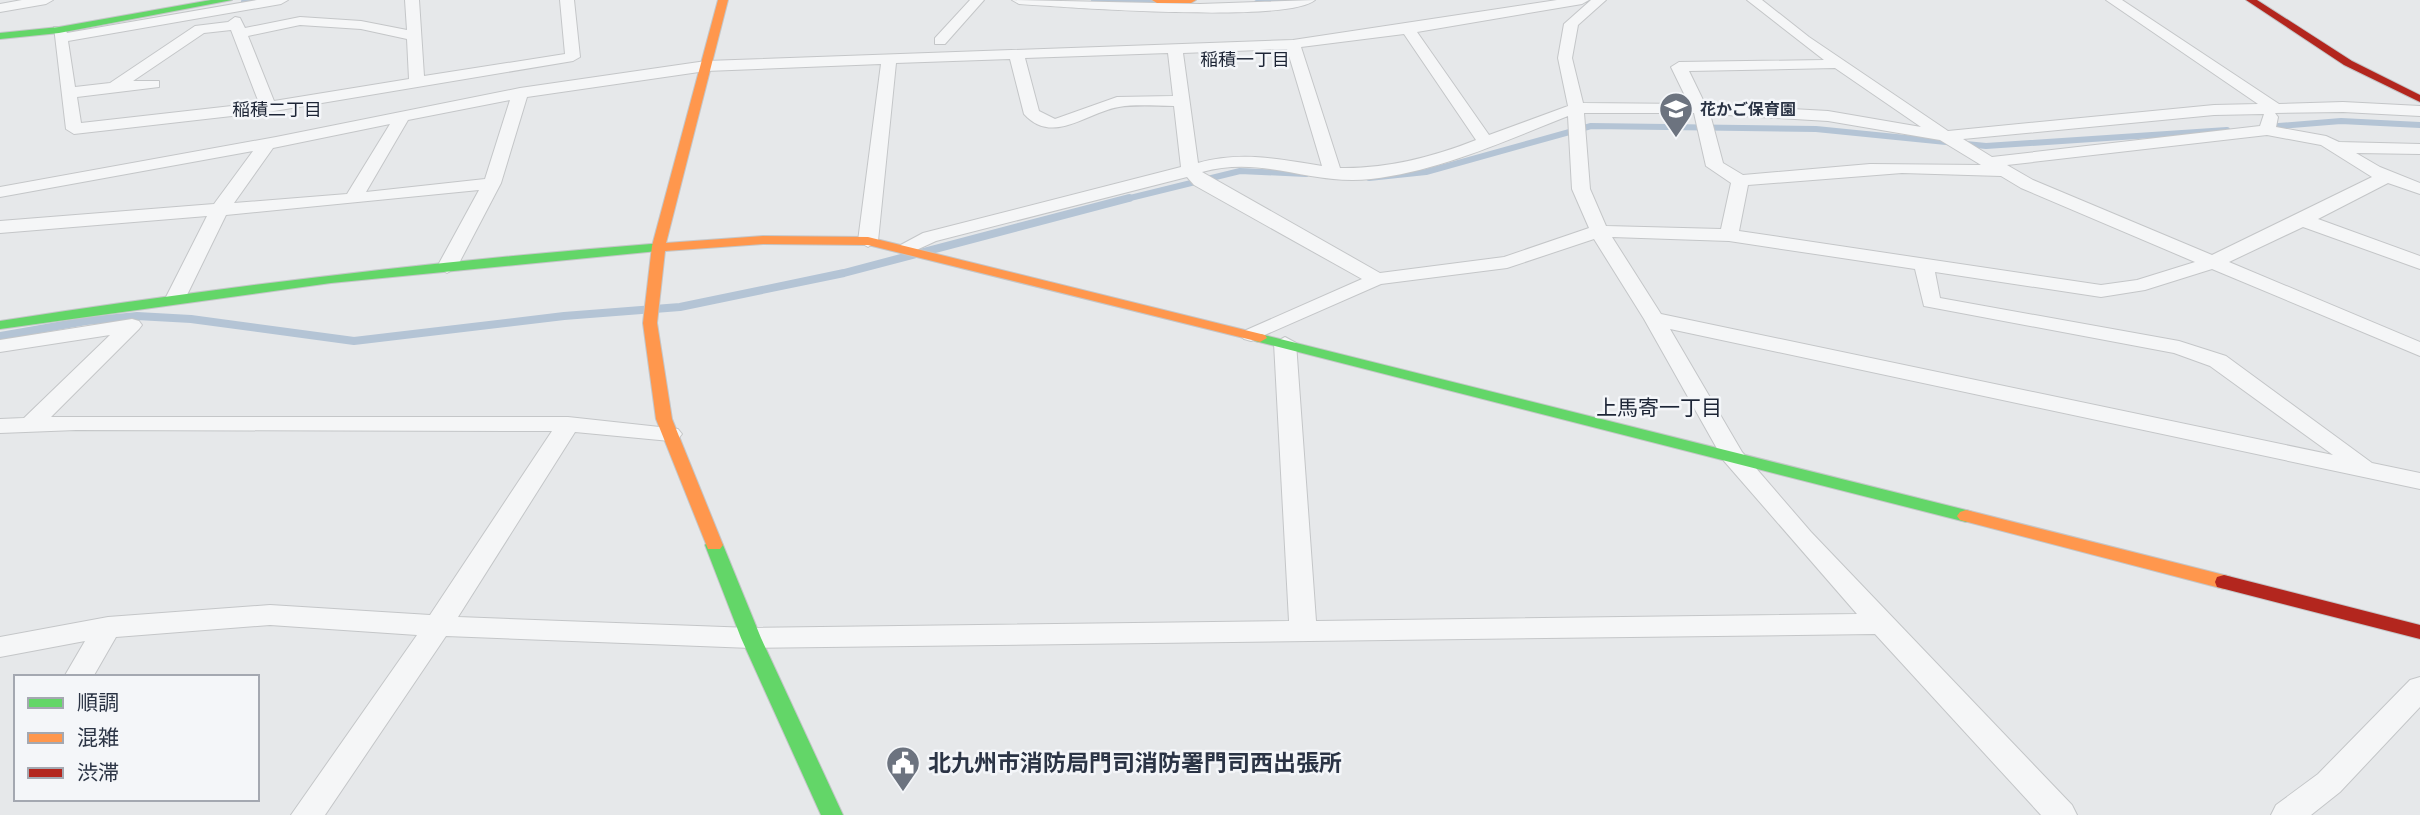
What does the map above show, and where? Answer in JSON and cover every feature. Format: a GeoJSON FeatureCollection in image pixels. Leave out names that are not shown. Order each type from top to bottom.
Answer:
{"type":"FeatureCollection","features":[{"type":"Feature","properties":{"kind":"street"},"geometry":{"type":"LineString","coordinates":[[0,8],[46,0]]}},
{"type":"Feature","properties":{"kind":"street"},"geometry":{"type":"LineString","coordinates":[[0,36],[60,34],[227,3],[281,0]]}},
{"type":"Feature","properties":{"kind":"street"},"geometry":{"type":"LineString","coordinates":[[412,0],[417,82]]}},
{"type":"Feature","properties":{"kind":"street"},"geometry":{"type":"LineString","coordinates":[[60,34],[74,129],[268,107],[573,57],[567,0]]}},
{"type":"Feature","properties":{"kind":"street"},"geometry":{"type":"LineString","coordinates":[[723,0],[659,246],[650,323],[664,419],[751,638],[832,815]]}},
{"type":"Feature","properties":{"kind":"street"},"geometry":{"type":"LineString","coordinates":[[940,41],[977,0]]}},
{"type":"Feature","properties":{"kind":"street"},"geometry":{"type":"LineString","coordinates":[[1018,0],[1166,9],[1242,8],[1308,0]]}},
{"type":"Feature","properties":{"kind":"street"},"geometry":{"type":"LineString","coordinates":[[1157,0],[1191,0]]}},
{"type":"Feature","properties":{"kind":"street"},"geometry":{"type":"LineString","coordinates":[[0,192],[520,93],[706,66],[889,57],[1175,50],[1293,44],[1408,29],[1582,0]]}},
{"type":"Feature","properties":{"kind":"street"},"geometry":{"type":"LineString","coordinates":[[1599,0],[1571,24],[1565,58],[1576,108],[1581,189],[1600,232],[1654,319],[1731,456],[1881,624],[2061,815]]}},
{"type":"Feature","properties":{"kind":"street"},"geometry":{"type":"LineString","coordinates":[[1754,0],[1838,63],[1945,136],[2027,184],[2420,350]]}},
{"type":"Feature","properties":{"kind":"street"},"geometry":{"type":"LineString","coordinates":[[2113,0],[2273,107]]}},
{"type":"Feature","properties":{"kind":"street"},"geometry":{"type":"LineString","coordinates":[[2251,0],[2348,63],[2420,99]]}},
{"type":"Feature","properties":{"kind":"street"},"geometry":{"type":"LineString","coordinates":[[227,3],[268,107]]}},
{"type":"Feature","properties":{"kind":"street"},"geometry":{"type":"LineString","coordinates":[[114,87],[200,29],[239,29],[300,21],[361,25],[414,36]]}},
{"type":"Feature","properties":{"kind":"street"},"geometry":{"type":"LineString","coordinates":[[1408,29],[1485,142]]}},
{"type":"Feature","properties":{"kind":"street"},"geometry":{"type":"LineString","coordinates":[[1293,44],[1333,173]]}},
{"type":"Feature","properties":{"kind":"street"},"geometry":{"type":"LineString","coordinates":[[1175,50],[1190,170],[1200,181],[1377,279]]}},
{"type":"Feature","properties":{"kind":"street"},"geometry":{"type":"LineString","coordinates":[[1016,54],[1032,114],[1054,125],[1118,102],[1181,101]]}},
{"type":"Feature","properties":{"kind":"street"},"geometry":{"type":"LineString","coordinates":[[868,241],[889,57]]}},
{"type":"Feature","properties":{"kind":"street"},"geometry":{"type":"LineString","coordinates":[[1838,63],[1793,69],[1738,65],[1679,67],[1701,111],[1715,166],[1740,181],[1817,172],[1948,166],[1998,167],[2267,130],[2326,141],[2387,176],[2420,190]]}},
{"type":"Feature","properties":{"kind":"street"},"geometry":{"type":"LineString","coordinates":[[69,93],[154,84]]}},
{"type":"Feature","properties":{"kind":"street"},"geometry":{"type":"LineString","coordinates":[[447,267],[492,183],[520,93]]}},
{"type":"Feature","properties":{"kind":"street"},"geometry":{"type":"LineString","coordinates":[[2267,130],[2273,107]]}},
{"type":"Feature","properties":{"kind":"street"},"geometry":{"type":"LineString","coordinates":[[905,248],[930,237],[1224,161],[1253,160],[1333,173],[1370,174],[1455,154],[1576,108],[1701,111],[1749,109],[1828,116],[1945,136],[2273,107],[2420,111]]}},
{"type":"Feature","properties":{"kind":"street"},"geometry":{"type":"LineString","coordinates":[[353,199],[402,117]]}},
{"type":"Feature","properties":{"kind":"street"},"geometry":{"type":"LineString","coordinates":[[176,297],[219,211],[268,143]]}},
{"type":"Feature","properties":{"kind":"street"},"geometry":{"type":"LineString","coordinates":[[2335,147],[2420,149]]}},
{"type":"Feature","properties":{"kind":"street"},"geometry":{"type":"LineString","coordinates":[[1251,335],[1377,279],[1507,262],[1600,232],[1729,235],[2102,291],[2138,288],[2214,261],[2387,176]]}},
{"type":"Feature","properties":{"kind":"street"},"geometry":{"type":"LineString","coordinates":[[1729,235],[1740,181]]}},
{"type":"Feature","properties":{"kind":"street"},"geometry":{"type":"LineString","coordinates":[[0,227],[219,211],[492,183]]}},
{"type":"Feature","properties":{"kind":"street"},"geometry":{"type":"LineString","coordinates":[[0,221],[27,188]]}},
{"type":"Feature","properties":{"kind":"street"},"geometry":{"type":"LineString","coordinates":[[2300,219],[2420,262]]}},
{"type":"Feature","properties":{"kind":"street"},"geometry":{"type":"LineString","coordinates":[[0,325],[176,297],[535,256],[763,240],[868,241],[1285,343],[2420,632]]}},
{"type":"Feature","properties":{"kind":"street"},"geometry":{"type":"LineString","coordinates":[[1924,264],[1931,302],[2179,347],[2218,361],[2369,470]]}},
{"type":"Feature","properties":{"kind":"street"},"geometry":{"type":"LineString","coordinates":[[1654,319],[2420,481]]}},
{"type":"Feature","properties":{"kind":"street"},"geometry":{"type":"LineString","coordinates":[[0,346],[132,326],[30,425]]}},
{"type":"Feature","properties":{"kind":"street"},"geometry":{"type":"LineString","coordinates":[[1285,343],[1303,631]]}},
{"type":"Feature","properties":{"kind":"street"},"geometry":{"type":"LineString","coordinates":[[0,426],[568,424],[670,434]]}},
{"type":"Feature","properties":{"kind":"street"},"geometry":{"type":"LineString","coordinates":[[307,815],[438,626],[568,424]]}},
{"type":"Feature","properties":{"kind":"street"},"geometry":{"type":"LineString","coordinates":[[0,647],[108,627],[270,615],[438,626],[751,638],[1881,624]]}},
{"type":"Feature","properties":{"kind":"street"},"geometry":{"type":"LineString","coordinates":[[79,675],[108,627]]}},
{"type":"Feature","properties":{"kind":"street"},"geometry":{"type":"LineString","coordinates":[[2287,815],[2329,783],[2420,688]]}},
{"type":"Feature","properties":{"kind":"waterway"},"geometry":{"type":"LineString","coordinates":[[244,2],[253,0]]}},
{"type":"Feature","properties":{"kind":"waterway"},"geometry":{"type":"LineString","coordinates":[[1094,0],[1152,3]]}},
{"type":"Feature","properties":{"kind":"waterway"},"geometry":{"type":"LineString","coordinates":[[1257,3],[1285,0]]}},
{"type":"Feature","properties":{"kind":"waterway"},"geometry":{"type":"LineString","coordinates":[[2266,127],[2341,121],[2420,125]]}},
{"type":"Feature","properties":{"kind":"waterway"},"geometry":{"type":"LineString","coordinates":[[1369,178],[1426,172],[1591,126],[1816,129],[1986,146],[2227,130]]}},
{"type":"Feature","properties":{"kind":"waterway"},"geometry":{"type":"LineString","coordinates":[[1122,200],[1240,171],[1306,174]]}},
{"type":"Feature","properties":{"kind":"waterway"},"geometry":{"type":"LineString","coordinates":[[0,336],[86,321],[137,316],[191,319],[354,341],[564,316],[680,307],[844,273],[1129,198]]}},
{"type":"Feature","properties":{"kind":"traffic: fast"},"geometry":{"type":"LineString","coordinates":[[0,36],[59,30],[227,0]]}},
{"type":"Feature","properties":{"kind":"traffic: fast"},"geometry":{"type":"LineString","coordinates":[[0,325],[331,279],[663,247]]}},
{"type":"Feature","properties":{"kind":"traffic: fast"},"geometry":{"type":"LineString","coordinates":[[1260,338],[1966,516]]}},
{"type":"Feature","properties":{"kind":"traffic: fast"},"geometry":{"type":"LineString","coordinates":[[714,545],[751,638],[832,815]]}},
{"type":"Feature","properties":{"kind":"traffic: slow"},"geometry":{"type":"LineString","coordinates":[[714,545],[664,419],[650,323],[659,246],[723,0]]}},
{"type":"Feature","properties":{"kind":"traffic: slow"},"geometry":{"type":"LineString","coordinates":[[1157,0],[1191,0]]}},
{"type":"Feature","properties":{"kind":"traffic: slow"},"geometry":{"type":"LineString","coordinates":[[663,247],[763,240],[868,241],[1260,338]]}},
{"type":"Feature","properties":{"kind":"traffic: slow"},"geometry":{"type":"LineString","coordinates":[[1966,516],[2224,582]]}},
{"type":"Feature","properties":{"kind":"traffic: jam"},"geometry":{"type":"LineString","coordinates":[[2251,0],[2348,63],[2420,99]]}},
{"type":"Feature","properties":{"kind":"traffic: jam"},"geometry":{"type":"LineString","coordinates":[[2224,582],[2420,632]]}},
{"type":"Feature","properties":{"kind":"place","name":"花かご保育園"},"geometry":{"type":"Point","coordinates":[1676,139]}},
{"type":"Feature","properties":{"kind":"place","name":"北九州市消防局門司消防署門司西出張所"},"geometry":{"type":"Point","coordinates":[903,793]}},
{"type":"Feature","properties":{"kind":"district","name":"稲積一丁目"},"geometry":{"type":"Point","coordinates":[1245,60]}},
{"type":"Feature","properties":{"kind":"district","name":"稲積二丁目"},"geometry":{"type":"Point","coordinates":[277,110]}},
{"type":"Feature","properties":{"kind":"district","name":"上馬寄一丁目"},"geometry":{"type":"Point","coordinates":[1659,408]}}]}
